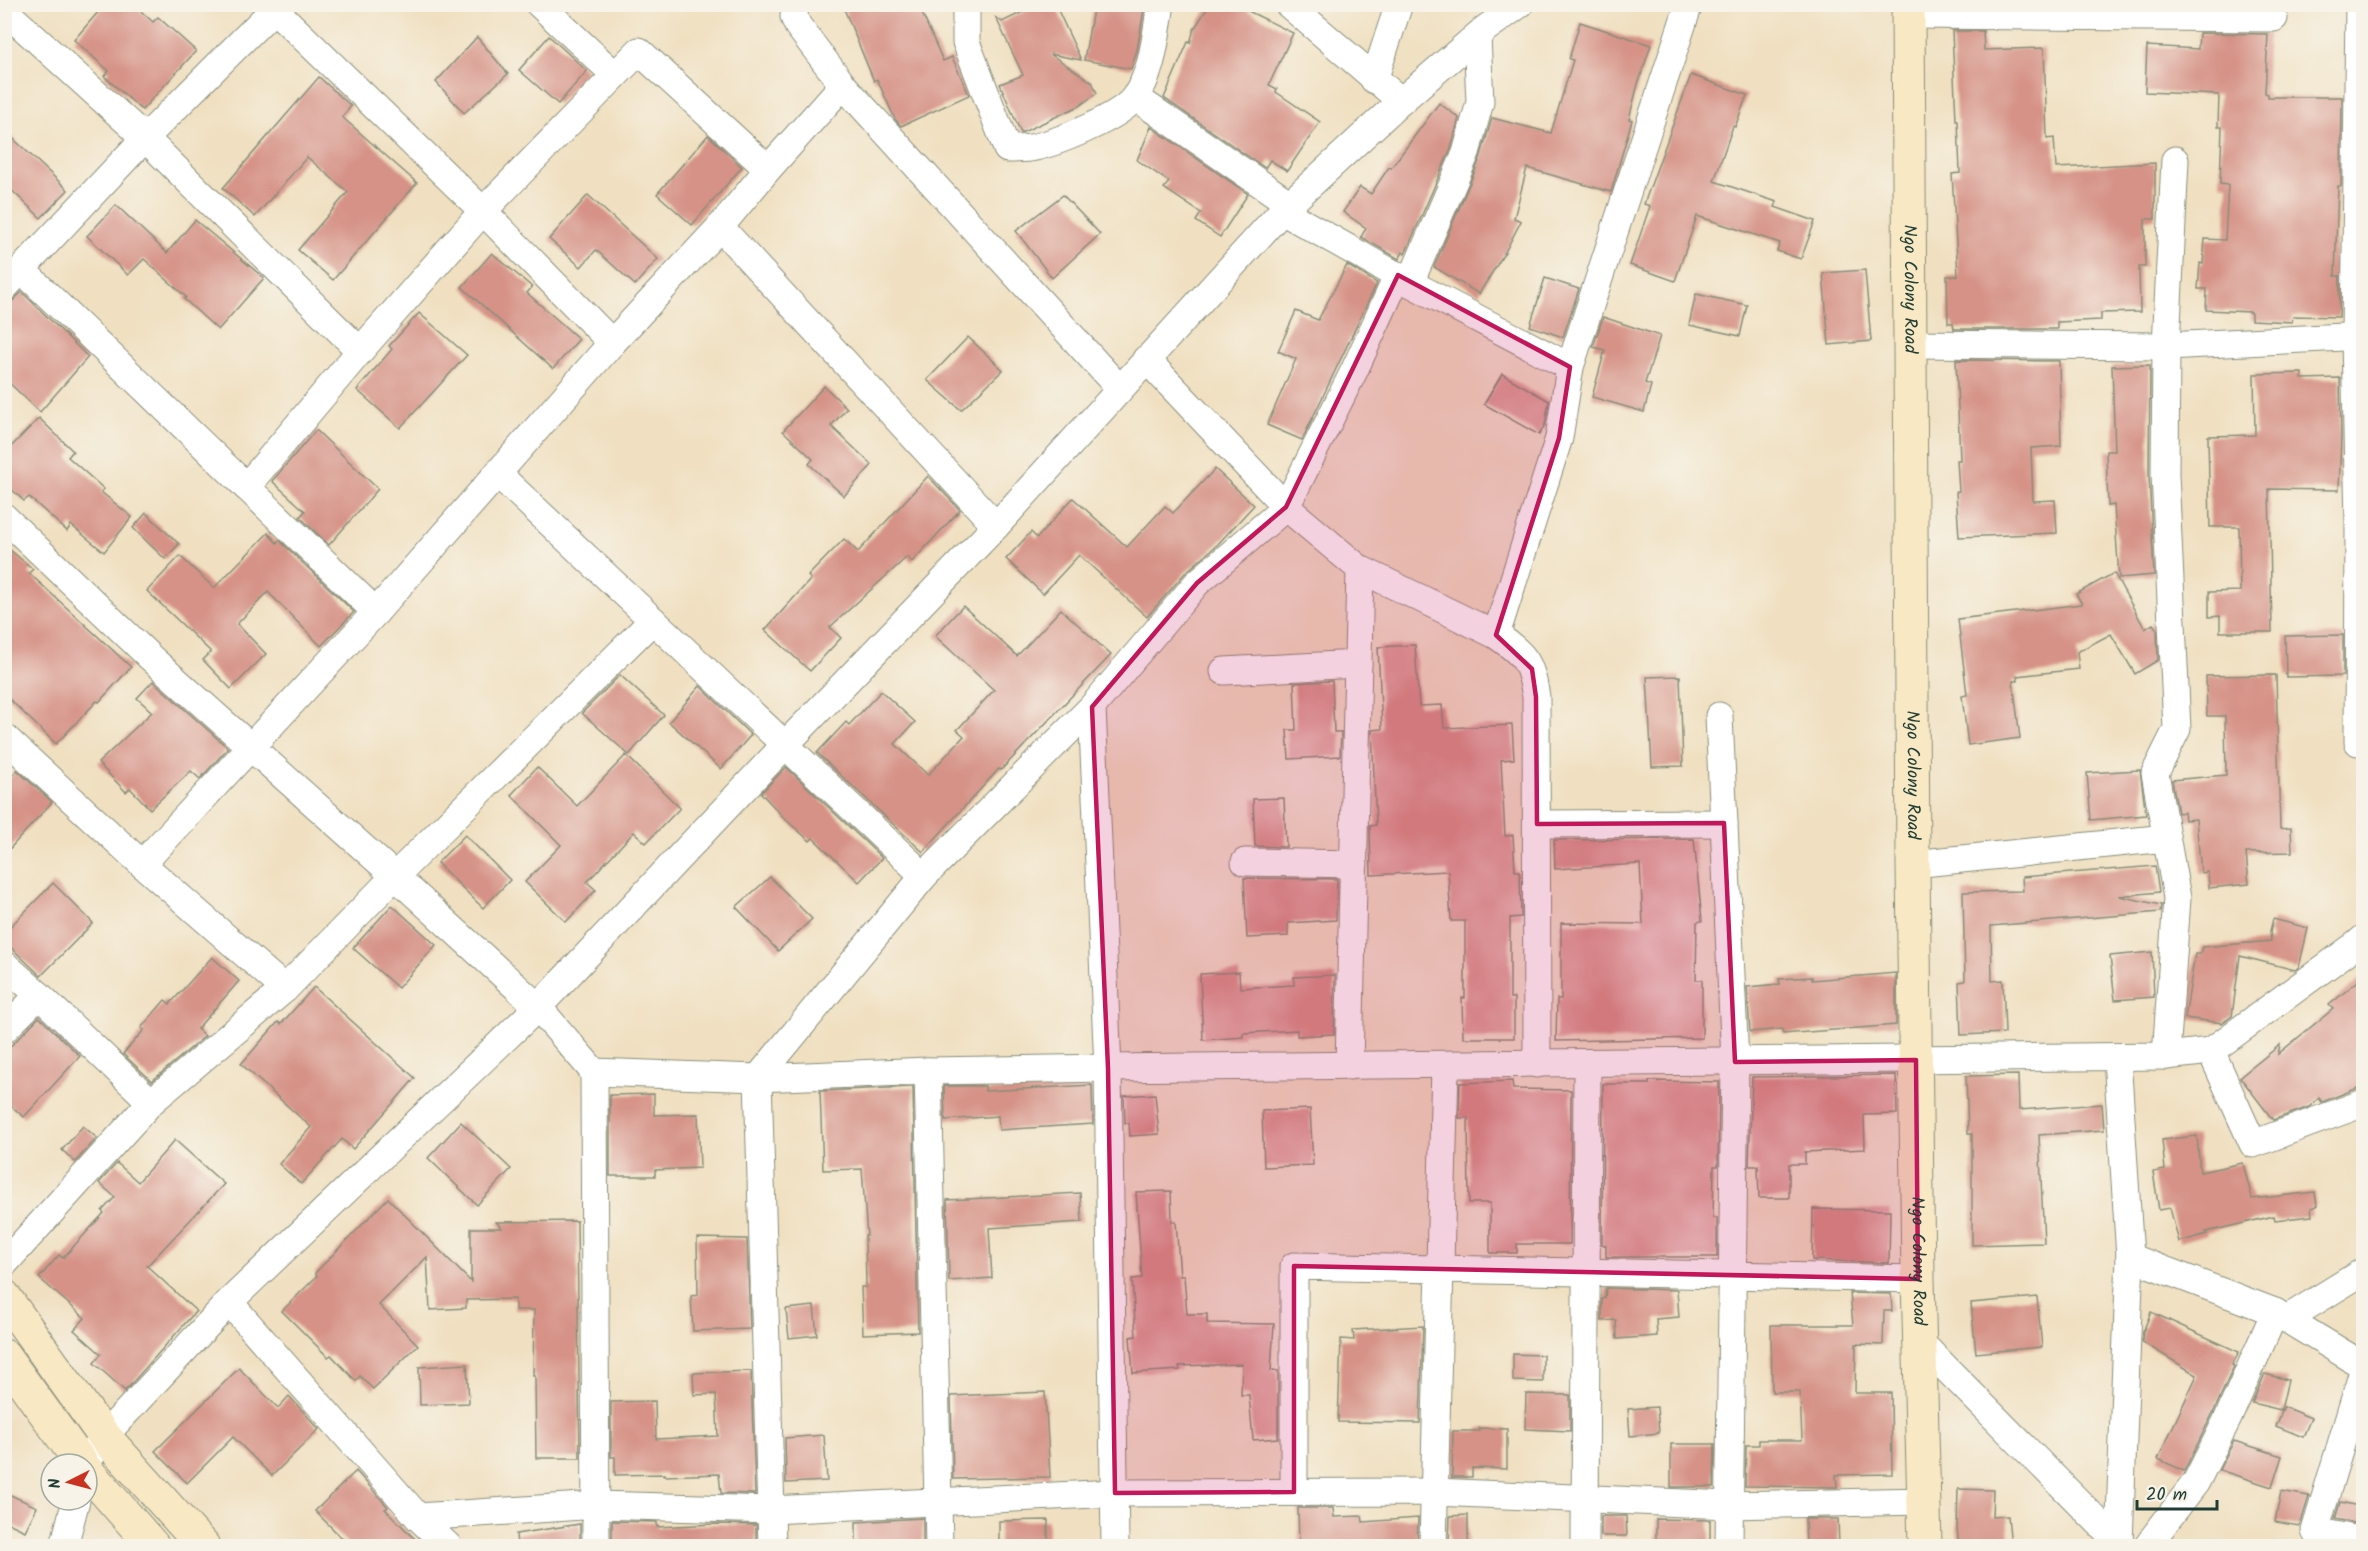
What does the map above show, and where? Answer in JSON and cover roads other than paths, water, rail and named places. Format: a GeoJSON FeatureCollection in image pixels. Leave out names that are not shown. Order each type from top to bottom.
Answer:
{"type":"FeatureCollection","features":[{"type":"Feature","properties":{"kind":"street"},"geometry":{"type":"LineString","coordinates":[[539,4],[615,75]]}},
{"type":"Feature","properties":{"kind":"street"},"geometry":{"type":"LineString","coordinates":[[795,4],[794,17],[798,26],[843,85],[1119,388]]}},
{"type":"Feature","properties":{"kind":"street"},"geometry":{"type":"LineString","coordinates":[[966,4],[966,42],[1007,149],[1030,148],[1060,140],[1122,110],[1135,97],[1150,64],[1161,4]]}},
{"type":"Feature","properties":{"kind":"street"},"geometry":{"type":"LineString","coordinates":[[1288,4],[1401,101]]}},
{"type":"Feature","properties":{"kind":"street"},"geometry":{"type":"LineString","coordinates":[[1374,80],[1399,4]]}},
{"type":"Feature","properties":{"kind":"street"},"geometry":{"type":"LineString","coordinates":[[93,1452],[104,1436],[229,1302],[538,1007],[996,526],[1119,388],[1286,207],[1401,101],[1520,4]]}},
{"type":"Feature","properties":{"kind":"street"},"geometry":{"type":"LineString","coordinates":[[1496,634],[1559,438],[1570,367],[1689,4]]}},
{"type":"Feature","properties":{"kind":"street"},"geometry":{"type":"LineString","coordinates":[[2358,742],[2362,524],[2359,337],[2359,4]]}},
{"type":"Feature","properties":{"kind":"street"},"geometry":{"type":"LineString","coordinates":[[376,612],[246,487],[13,279],[145,138],[277,7],[483,211],[612,343]]}},
{"type":"Feature","properties":{"kind":"street"},"geometry":{"type":"LineString","coordinates":[[4,10],[145,138],[360,351]]}},
{"type":"Feature","properties":{"kind":"street"},"geometry":{"type":"LineString","coordinates":[[1908,10],[2274,18]]}},
{"type":"Feature","properties":{"kind":"street","name":"Ngo Colony Road"},"geometry":{"type":"LineString","coordinates":[[1908,10],[1908,344],[1913,864],[1918,1279],[1925,1546]]}},
{"type":"Feature","properties":{"kind":"street"},"geometry":{"type":"LineString","coordinates":[[771,1546],[758,1078],[924,876],[1092,707],[1197,583],[1286,507],[1354,371],[1404,279],[1466,153],[1480,102],[1478,36]]}},
{"type":"Feature","properties":{"kind":"street"},"geometry":{"type":"LineString","coordinates":[[246,487],[360,351],[483,211],[639,51],[768,169]]}},
{"type":"Feature","properties":{"kind":"street"},"geometry":{"type":"LineString","coordinates":[[142,864],[376,612],[612,343],[720,227],[843,85]]}},
{"type":"Feature","properties":{"kind":"street"},"geometry":{"type":"LineString","coordinates":[[1135,97],[1286,207],[1404,279],[1570,367]]}},
{"type":"Feature","properties":{"kind":"street"},"geometry":{"type":"LineString","coordinates":[[2166,1056],[2177,898],[2155,773],[2177,729],[2165,474],[2166,346],[2175,160]]}},
{"type":"Feature","properties":{"kind":"street"},"geometry":{"type":"LineString","coordinates":[[720,227],[996,526]]}},
{"type":"Feature","properties":{"kind":"street"},"geometry":{"type":"LineString","coordinates":[[1908,344],[2166,346],[2359,337]]}},
{"type":"Feature","properties":{"kind":"street"},"geometry":{"type":"LineString","coordinates":[[1146,359],[1286,507],[1360,569],[1496,634],[1516,649],[1532,669],[1536,697],[1537,1064]]}},
{"type":"Feature","properties":{"kind":"street"},"geometry":{"type":"LineString","coordinates":[[498,474],[924,876]]}},
{"type":"Feature","properties":{"kind":"street"},"geometry":{"type":"LineString","coordinates":[[4,517],[151,658],[538,1007],[594,1072],[596,1546]]}},
{"type":"Feature","properties":{"kind":"street"},"geometry":{"type":"LineString","coordinates":[[1349,1066],[1360,569]]}},
{"type":"Feature","properties":{"kind":"street"},"geometry":{"type":"LineString","coordinates":[[4,1264],[152,1102],[285,989],[395,876],[653,620]]}},
{"type":"Feature","properties":{"kind":"street"},"geometry":{"type":"LineString","coordinates":[[1224,671],[1358,664]]}},
{"type":"Feature","properties":{"kind":"street"},"geometry":{"type":"LineString","coordinates":[[1092,707],[1108,1068],[1115,1546]]}},
{"type":"Feature","properties":{"kind":"street"},"geometry":{"type":"LineString","coordinates":[[1719,716],[1735,1062],[1729,1546]]}},
{"type":"Feature","properties":{"kind":"street"},"geometry":{"type":"LineString","coordinates":[[4,737],[142,864],[285,989]]}},
{"type":"Feature","properties":{"kind":"street"},"geometry":{"type":"LineString","coordinates":[[1536,824],[1724,823]]}},
{"type":"Feature","properties":{"kind":"street"},"geometry":{"type":"LineString","coordinates":[[1913,864],[2166,838]]}},
{"type":"Feature","properties":{"kind":"street"},"geometry":{"type":"LineString","coordinates":[[1245,862],[1354,864]]}},
{"type":"Feature","properties":{"kind":"street"},"geometry":{"type":"LineString","coordinates":[[594,1072],[758,1078],[928,1071],[1108,1068],[2166,1056],[2211,1051],[2364,938]]}},
{"type":"Feature","properties":{"kind":"street"},"geometry":{"type":"LineString","coordinates":[[4,964],[152,1102]]}},
{"type":"Feature","properties":{"kind":"street"},"geometry":{"type":"LineString","coordinates":[[4,1030],[39,996]]}},
{"type":"Feature","properties":{"kind":"street"},"geometry":{"type":"LineString","coordinates":[[2211,1051],[2253,1144],[2364,1103]]}},
{"type":"Feature","properties":{"kind":"street"},"geometry":{"type":"LineString","coordinates":[[2117,1058],[2130,1257],[2120,1545]]}},
{"type":"Feature","properties":{"kind":"street"},"geometry":{"type":"LineString","coordinates":[[1585,1546],[1583,1497],[1587,1063]]}},
{"type":"Feature","properties":{"kind":"street"},"geometry":{"type":"LineString","coordinates":[[1433,1546],[1445,1065]]}},
{"type":"Feature","properties":{"kind":"street"},"geometry":{"type":"LineString","coordinates":[[928,1071],[939,1546]]}},
{"type":"Feature","properties":{"kind":"street"},"geometry":{"type":"LineString","coordinates":[[2130,1257],[2281,1315],[2364,1367],[2315,1531],[2364,1541]]}},
{"type":"Feature","properties":{"kind":"street"},"geometry":{"type":"LineString","coordinates":[[1294,1492],[1294,1266],[1918,1279]]}},
{"type":"Feature","properties":{"kind":"street"},"geometry":{"type":"LineString","coordinates":[[2148,1546],[2196,1482],[2281,1315],[2364,1271]]}},
{"type":"Feature","properties":{"kind":"street"},"geometry":{"type":"LineString","coordinates":[[4,1296],[104,1436],[202,1546]]}},
{"type":"Feature","properties":{"kind":"street"},"geometry":{"type":"LineString","coordinates":[[229,1302],[418,1517],[448,1546]]}},
{"type":"Feature","properties":{"kind":"street"},"geometry":{"type":"LineString","coordinates":[[1921,1343],[2120,1545]]}},
{"type":"Feature","properties":{"kind":"street"},"geometry":{"type":"LineString","coordinates":[[4,1356],[75,1452]]}},
{"type":"Feature","properties":{"kind":"street"},"geometry":{"type":"LineString","coordinates":[[99,1485],[153,1546]]}},
{"type":"Feature","properties":{"kind":"street"},"geometry":{"type":"LineString","coordinates":[[418,1517],[597,1505],[771,1510],[1115,1493],[1435,1492],[1729,1504],[1924,1501]]}},
{"type":"Feature","properties":{"kind":"street"},"geometry":{"type":"LineString","coordinates":[[64,1546],[73,1512]]}}]}
